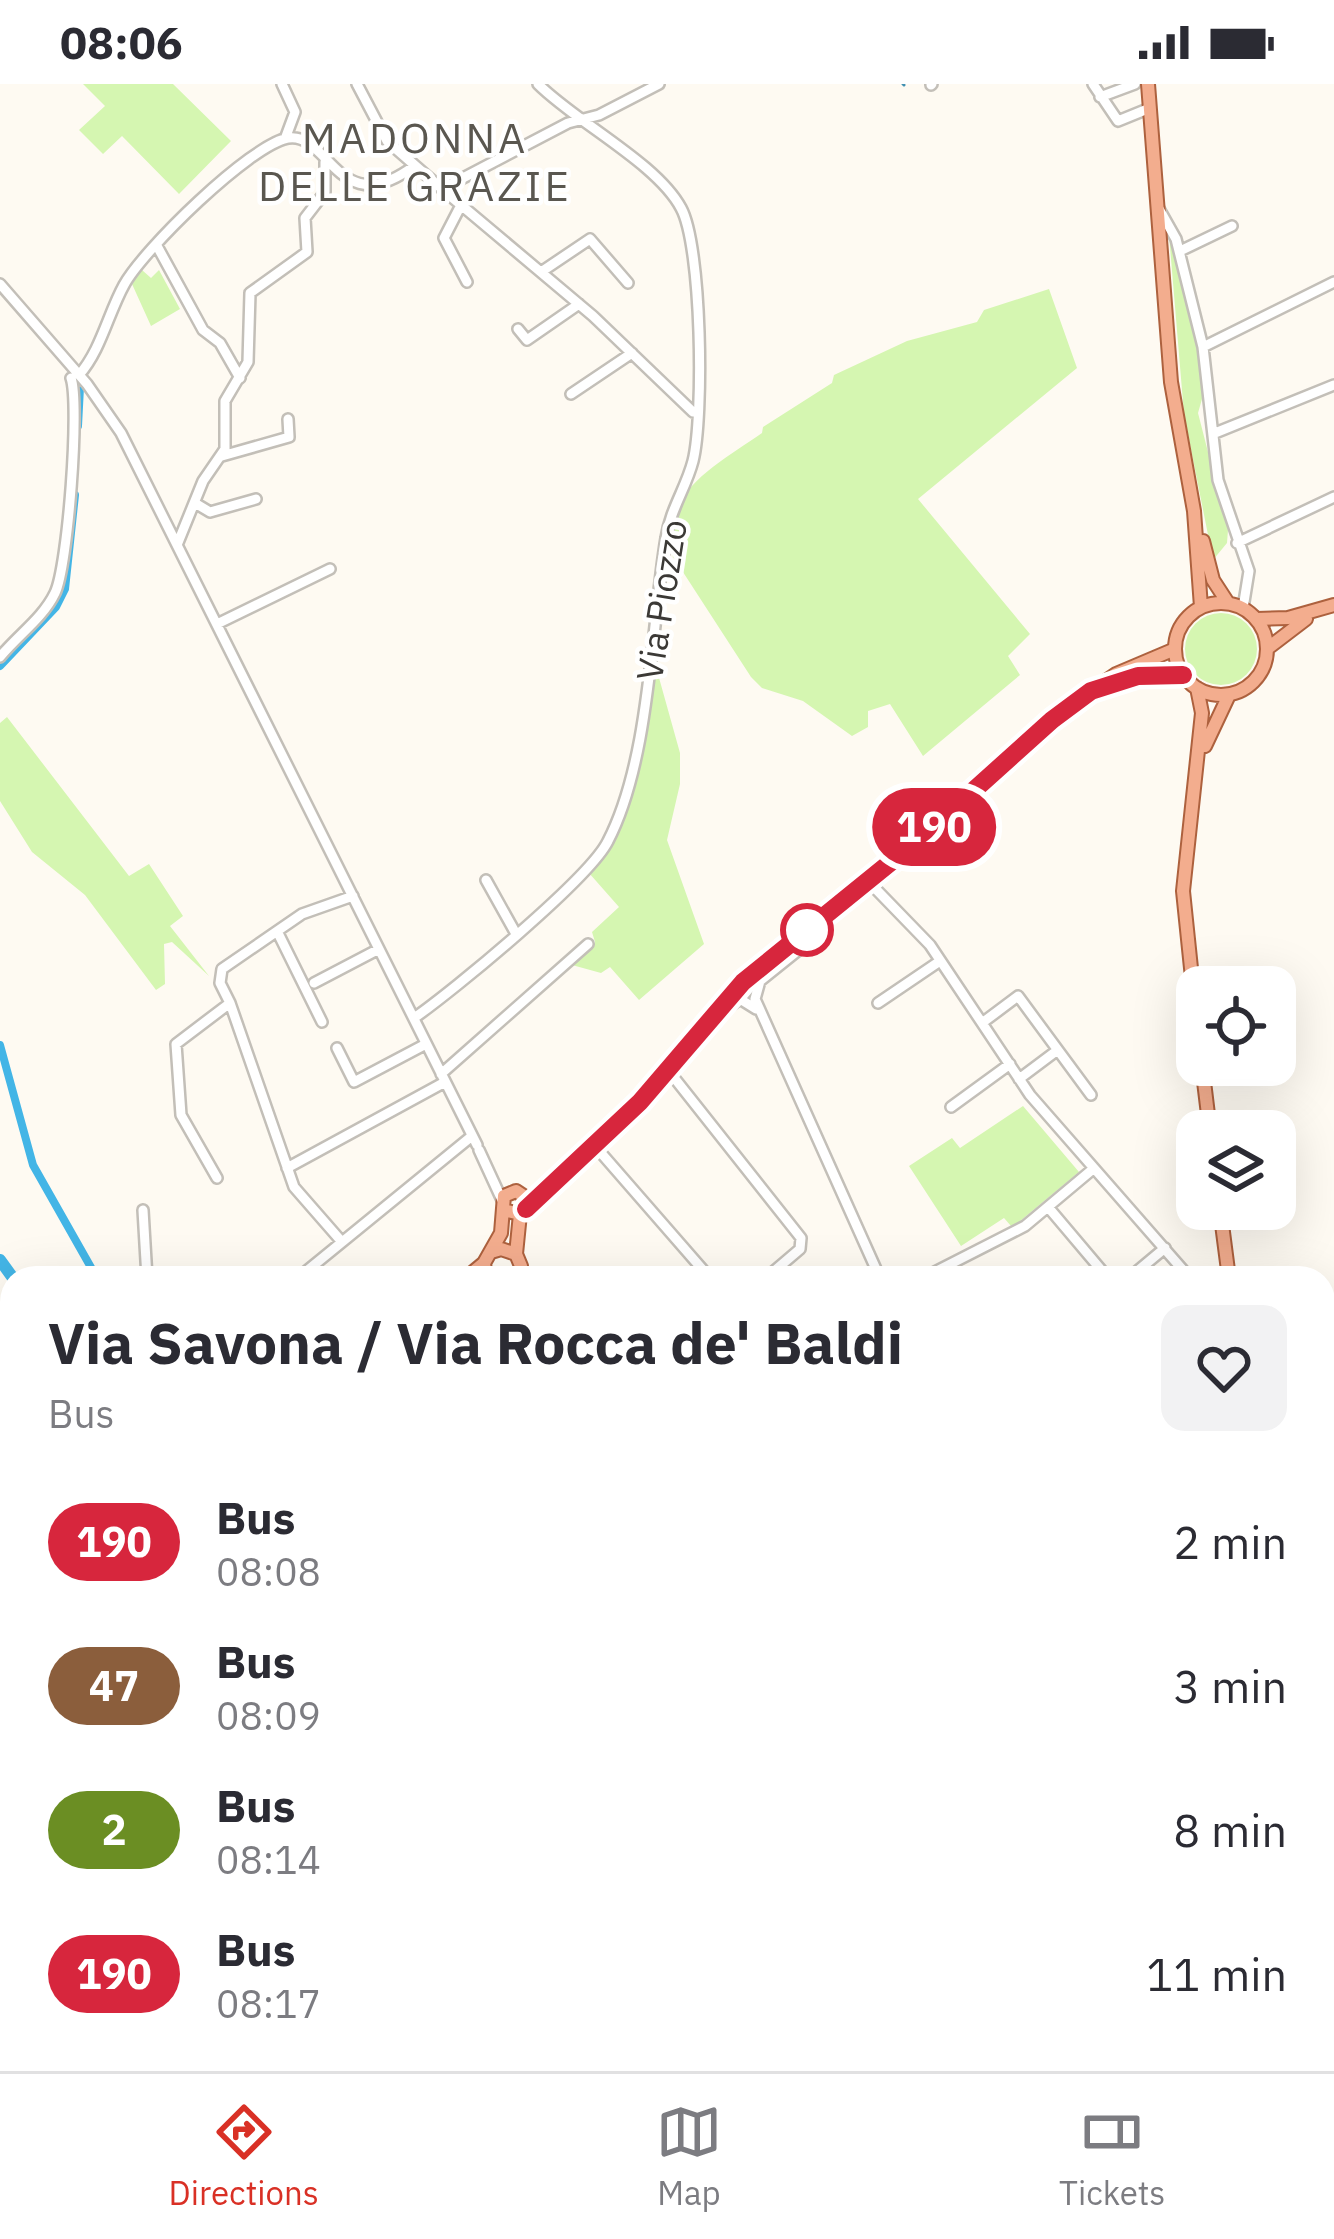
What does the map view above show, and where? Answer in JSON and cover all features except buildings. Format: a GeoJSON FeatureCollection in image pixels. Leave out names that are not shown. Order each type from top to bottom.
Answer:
{"type":"FeatureCollection","features":[{"type":"Feature","properties":{"kind":"main road"},"geometry":{"type":"LineString","coordinates":[[1148,84],[1171,382],[1202,553],[1228,603]]}},
{"type":"Feature","properties":{"kind":"main road"},"geometry":{"type":"LineString","coordinates":[[1201,607],[1202,553]]}},
{"type":"Feature","properties":{"kind":"main road"},"geometry":{"type":"LineString","coordinates":[[1229,694],[1197,688],[1183,675],[1175,649],[1182,625],[1201,607],[1228,603],[1257,619],[1268,648]]}},
{"type":"Feature","properties":{"kind":"main road"},"geometry":{"type":"LineString","coordinates":[[1257,619],[1328,607]]}},
{"type":"Feature","properties":{"kind":"main road"},"geometry":{"type":"LineString","coordinates":[[1196,776],[1212,721],[1229,694],[1259,676],[1268,648],[1328,607]]}},
{"type":"Feature","properties":{"kind":"main road"},"geometry":{"type":"LineString","coordinates":[[523,1212],[668,1070],[743,982],[1091,691],[1175,649]]}},
{"type":"Feature","properties":{"kind":"main road"},"geometry":{"type":"LineString","coordinates":[[1091,691],[1138,676],[1183,675]]}},
{"type":"Feature","properties":{"kind":"main road"},"geometry":{"type":"LineString","coordinates":[[1191,966],[1183,891],[1202,713],[1197,688]]}},
{"type":"Feature","properties":{"kind":"main road"},"geometry":{"type":"LineString","coordinates":[[487,1266],[503,1205],[517,1191],[562,1174]]}},
{"type":"Feature","properties":{"kind":"main road"},"geometry":{"type":"LineString","coordinates":[[517,1191],[523,1212],[518,1266]]}},
{"type":"Feature","properties":{"kind":"main road"},"geometry":{"type":"LineString","coordinates":[[503,1205],[523,1212]]}},
{"type":"Feature","properties":{"kind":"main road"},"geometry":{"type":"LineString","coordinates":[[1223,1230],[1227,1266]]}},
{"type":"Feature","properties":{"kind":"main road"},"geometry":{"type":"LineString","coordinates":[[479,1266],[507,1249],[517,1256]]}},
{"type":"Feature","properties":{"kind":"street"},"geometry":{"type":"LineString","coordinates":[[282,84],[296,112],[285,139]]}},
{"type":"Feature","properties":{"kind":"street"},"geometry":{"type":"LineString","coordinates":[[357,84],[387,141],[696,410]]}},
{"type":"Feature","properties":{"kind":"street","name":"Via Piozzo"},"geometry":{"type":"LineString","coordinates":[[414,1018],[585,871],[616,820],[643,716],[666,538],[694,457],[695,281],[681,208],[655,174],[578,122],[538,84]]}},
{"type":"Feature","properties":{"kind":"street"},"geometry":{"type":"LineString","coordinates":[[553,84],[554,100]]}},
{"type":"Feature","properties":{"kind":"street"},"geometry":{"type":"LineString","coordinates":[[442,189],[658,84]]}},
{"type":"Feature","properties":{"kind":"street"},"geometry":{"type":"LineString","coordinates":[[1093,84],[1118,121],[1150,108]]}},
{"type":"Feature","properties":{"kind":"street"},"geometry":{"type":"LineString","coordinates":[[1100,97],[1135,84]]}},
{"type":"Feature","properties":{"kind":"street"},"geometry":{"type":"LineString","coordinates":[[0,657],[45,610],[59,584],[75,377],[123,286],[233,168],[285,139],[307,142],[346,177],[373,185],[390,182],[414,166]]}},
{"type":"Feature","properties":{"kind":"street"},"geometry":{"type":"LineString","coordinates":[[177,545],[222,456],[223,409],[248,362],[250,292],[308,251],[305,218],[325,192],[325,162]]}},
{"type":"Feature","properties":{"kind":"street"},"geometry":{"type":"LineString","coordinates":[[460,207],[444,238],[467,282]]}},
{"type":"Feature","properties":{"kind":"street"},"geometry":{"type":"LineString","coordinates":[[1158,207],[1168,218],[1180,251],[1203,347],[1221,495],[1249,572],[1243,608]]}},
{"type":"Feature","properties":{"kind":"street"},"geometry":{"type":"LineString","coordinates":[[1180,251],[1232,226]]}},
{"type":"Feature","properties":{"kind":"street"},"geometry":{"type":"LineString","coordinates":[[542,272],[586,238],[628,283]]}},
{"type":"Feature","properties":{"kind":"street"},"geometry":{"type":"LineString","coordinates":[[157,246],[203,330],[220,343],[240,378]]}},
{"type":"Feature","properties":{"kind":"street"},"geometry":{"type":"LineString","coordinates":[[1203,347],[1334,282]]}},
{"type":"Feature","properties":{"kind":"street"},"geometry":{"type":"LineString","coordinates":[[0,284],[121,433],[494,1178],[503,1205]]}},
{"type":"Feature","properties":{"kind":"street"},"geometry":{"type":"LineString","coordinates":[[518,329],[527,340],[579,304]]}},
{"type":"Feature","properties":{"kind":"street"},"geometry":{"type":"LineString","coordinates":[[571,394],[632,353]]}},
{"type":"Feature","properties":{"kind":"street"},"geometry":{"type":"LineString","coordinates":[[670,390],[682,392],[696,383]]}},
{"type":"Feature","properties":{"kind":"street"},"geometry":{"type":"LineString","coordinates":[[1215,433],[1334,385]]}},
{"type":"Feature","properties":{"kind":"street"},"geometry":{"type":"LineString","coordinates":[[222,456],[289,437],[288,419]]}},
{"type":"Feature","properties":{"kind":"street"},"geometry":{"type":"LineString","coordinates":[[1238,543],[1334,497]]}},
{"type":"Feature","properties":{"kind":"street"},"geometry":{"type":"LineString","coordinates":[[195,503],[210,512],[256,499]]}},
{"type":"Feature","properties":{"kind":"street"},"geometry":{"type":"LineString","coordinates":[[218,624],[330,569]]}},
{"type":"Feature","properties":{"kind":"street"},"geometry":{"type":"LineString","coordinates":[[486,880],[514,932]]}},
{"type":"Feature","properties":{"kind":"street"},"geometry":{"type":"LineString","coordinates":[[868,881],[918,930],[1019,1078],[1180,1266]]}},
{"type":"Feature","properties":{"kind":"street"},"geometry":{"type":"LineString","coordinates":[[342,1242],[294,1187],[220,983],[222,969],[302,914],[353,896]]}},
{"type":"Feature","properties":{"kind":"street"},"geometry":{"type":"LineString","coordinates":[[819,920],[820,932],[760,980],[755,990],[760,1013],[875,1266]]}},
{"type":"Feature","properties":{"kind":"street"},"geometry":{"type":"LineString","coordinates":[[278,933],[322,1022]]}},
{"type":"Feature","properties":{"kind":"street"},"geometry":{"type":"LineString","coordinates":[[287,1168],[443,1078],[588,944]]}},
{"type":"Feature","properties":{"kind":"street"},"geometry":{"type":"LineString","coordinates":[[314,983],[380,949]]}},
{"type":"Feature","properties":{"kind":"street"},"geometry":{"type":"LineString","coordinates":[[878,1003],[940,961]]}},
{"type":"Feature","properties":{"kind":"street"},"geometry":{"type":"LineString","coordinates":[[982,1023],[1018,996],[1091,1095]]}},
{"type":"Feature","properties":{"kind":"street"},"geometry":{"type":"LineString","coordinates":[[706,1022],[740,999],[760,1013]]}},
{"type":"Feature","properties":{"kind":"street"},"geometry":{"type":"LineString","coordinates":[[218,1178],[181,1115],[174,1048],[230,1003]]}},
{"type":"Feature","properties":{"kind":"street"},"geometry":{"type":"LineString","coordinates":[[338,1048],[354,1082],[426,1044]]}},
{"type":"Feature","properties":{"kind":"street"},"geometry":{"type":"LineString","coordinates":[[1019,1078],[1055,1052]]}},
{"type":"Feature","properties":{"kind":"street"},"geometry":{"type":"LineString","coordinates":[[951,1107],[1010,1064]]}},
{"type":"Feature","properties":{"kind":"street"},"geometry":{"type":"LineString","coordinates":[[668,1070],[803,1243],[779,1266]]}},
{"type":"Feature","properties":{"kind":"street"},"geometry":{"type":"LineString","coordinates":[[313,1266],[476,1144]]}},
{"type":"Feature","properties":{"kind":"street"},"geometry":{"type":"LineString","coordinates":[[595,1146],[700,1266]]}},
{"type":"Feature","properties":{"kind":"street"},"geometry":{"type":"LineString","coordinates":[[958,1266],[1021,1229],[1090,1166]]}},
{"type":"Feature","properties":{"kind":"street"},"geometry":{"type":"LineString","coordinates":[[494,1178],[517,1191]]}},
{"type":"Feature","properties":{"kind":"street"},"geometry":{"type":"LineString","coordinates":[[1048,1207],[1098,1266]]}},
{"type":"Feature","properties":{"kind":"street"},"geometry":{"type":"LineString","coordinates":[[143,1210],[146,1266]]}},
{"type":"Feature","properties":{"kind":"street"},"geometry":{"type":"LineString","coordinates":[[1144,1266],[1165,1249]]}},
{"type":"Feature","properties":{"kind":"street"},"geometry":{"type":"LineString","coordinates":[[517,1256],[529,1266]]}},
{"type":"Feature","properties":{"kind":"green space"},"geometry":{"type":"Polygon","coordinates":[[[83,84],[173,84],[231,141],[179,194],[122,136],[103,154],[79,130],[105,106],[83,84]]]}},
{"type":"Feature","properties":{"kind":"green space"},"geometry":{"type":"Polygon","coordinates":[[[1169,235],[1206,385],[1198,413],[1228,530],[1227,543],[1213,560],[1184,414],[1169,235]]]}},
{"type":"Feature","properties":{"kind":"green space"},"geometry":{"type":"Polygon","coordinates":[[[142,270],[151,278],[159,270],[180,309],[151,326],[132,284],[142,270]]]}},
{"type":"Feature","properties":{"kind":"green space"},"geometry":{"type":"Polygon","coordinates":[[[1049,289],[1077,368],[918,499],[1030,634],[1008,656],[1020,675],[923,756],[890,704],[868,711],[868,727],[852,736],[803,701],[762,688],[670,552],[669,531],[684,496],[712,468],[762,433],[763,427],[832,383],[834,375],[907,341],[977,322],[984,310],[1049,289]]]}},
{"type":"Feature","properties":{"kind":"green space"},"geometry":{"type":"Polygon","coordinates":[[[1221,613],[1246,624],[1257,649],[1246,674],[1221,685],[1196,674],[1185,649],[1196,624],[1221,613]]]}},
{"type":"Feature","properties":{"kind":"green space"},"geometry":{"type":"Polygon","coordinates":[[[656,667],[680,753],[680,784],[667,840],[704,944],[639,1000],[610,967],[601,973],[572,965],[595,942],[592,932],[619,907],[589,873],[615,836],[656,667]]]}},
{"type":"Feature","properties":{"kind":"green space"},"geometry":{"type":"Polygon","coordinates":[[[7,717],[129,876],[149,864],[183,916],[170,926],[209,976],[172,942],[164,944],[165,984],[156,990],[85,895],[32,852],[0,801],[0,723],[7,717]]]}},
{"type":"Feature","properties":{"kind":"green space"},"geometry":{"type":"Polygon","coordinates":[[[1023,1106],[1079,1172],[1019,1222],[1011,1226],[1004,1218],[961,1246],[909,1166],[952,1138],[960,1148],[1023,1106]]]}},
{"type":"Feature","properties":{"kind":"waterway"},"geometry":{"type":"LineString","coordinates":[[78,426],[80,387]]}},
{"type":"Feature","properties":{"kind":"waterway"},"geometry":{"type":"LineString","coordinates":[[0,666],[56,607],[65,589],[75,495]]}},
{"type":"Feature","properties":{"kind":"waterway"},"geometry":{"type":"LineString","coordinates":[[0,1045],[33,1165],[90,1266]]}},
{"type":"Feature","properties":{"kind":"waterway"},"geometry":{"type":"LineString","coordinates":[[0,1260],[4,1266]]}},
{"type":"Feature","properties":{"kind":"bus line","name":"190"},"geometry":{"type":"LineString","coordinates":[[526,1209],[640,1102],[743,982],[923,836],[1052,720],[1091,691],[1158,672],[1183,675]]}},
{"type":"Feature","properties":{"kind":"district","name":"MADONNA DELLE GRAZIE"},"geometry":{"type":"Point","coordinates":[415,162]}}]}
